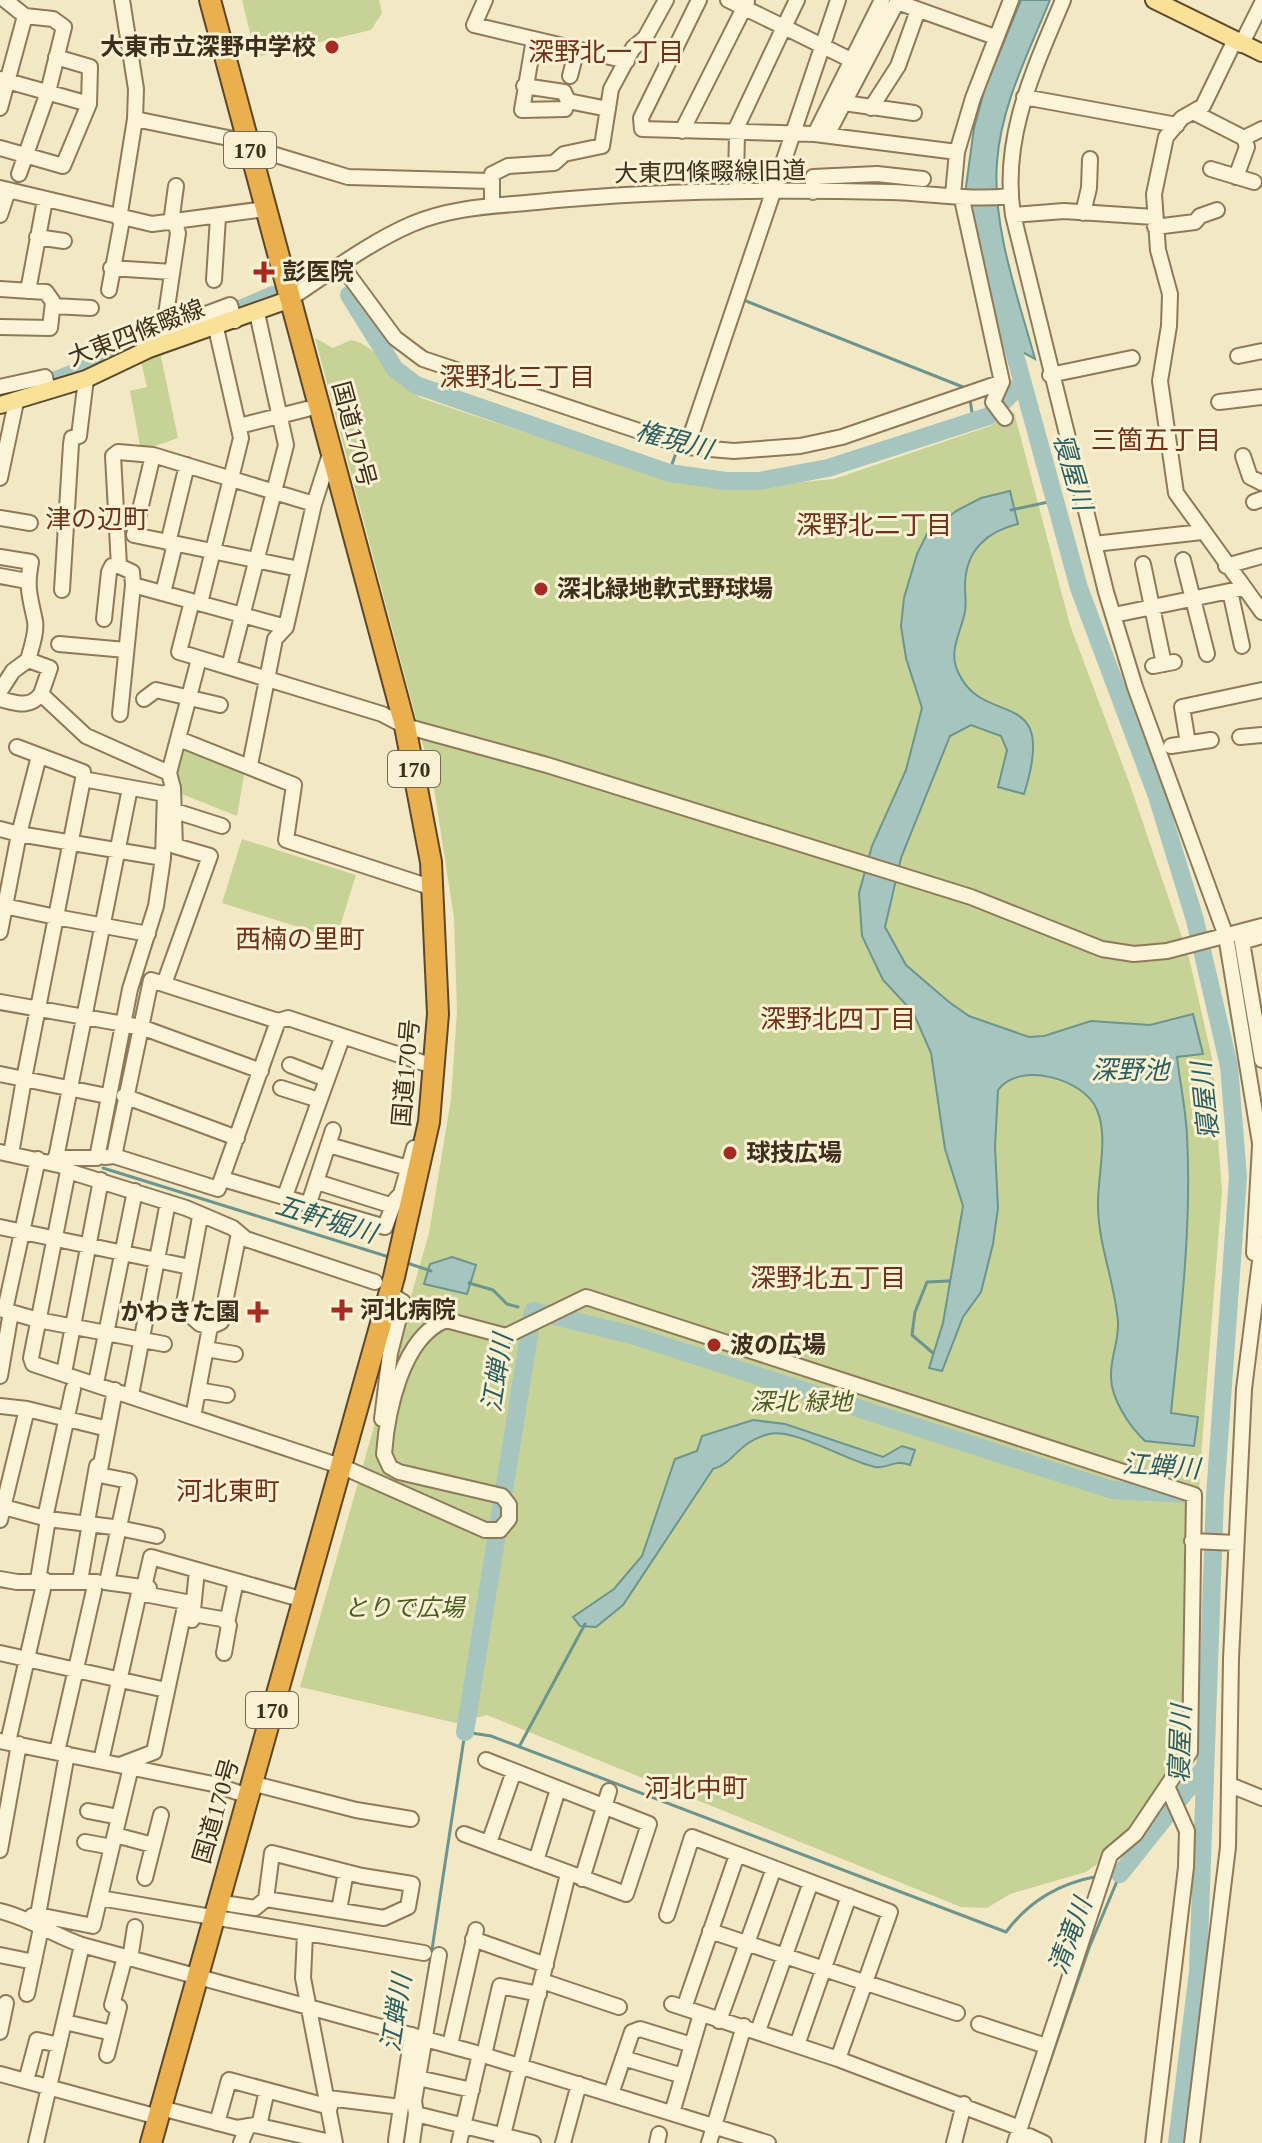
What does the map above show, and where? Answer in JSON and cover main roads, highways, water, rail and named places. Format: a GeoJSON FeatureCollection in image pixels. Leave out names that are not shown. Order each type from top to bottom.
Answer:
{"type":"FeatureCollection","features":[{"type":"Feature","properties":{"kind":"highway","name":"国道170号"},"geometry":{"type":"LineString","coordinates":[[151,2143],[343,1467],[386,1284],[401,1250],[423,1156],[437,942],[433,888],[405,726],[288,300],[210,0]]}},
{"type":"Feature","properties":{"kind":"main road"},"geometry":{"type":"LineString","coordinates":[[1154,0],[1237,44],[1261,51]]}},
{"type":"Feature","properties":{"kind":"main road","name":"大東四條畷線"},"geometry":{"type":"LineString","coordinates":[[8,403],[47,384],[86,379],[145,346],[216,328],[233,315],[257,313],[288,300]]}},
{"type":"Feature","properties":{"kind":"water"},"geometry":{"type":"Polygon","coordinates":[[[1021,0],[1050,0],[1017,79],[1004,120],[996,187],[1002,237],[1035,359],[997,338],[965,194],[974,128],[985,88],[1021,0]]]}},
{"type":"Feature","properties":{"kind":"water","name":"深野池"},"geometry":{"type":"Polygon","coordinates":[[[1010,491],[1018,524],[988,537],[969,562],[965,612],[954,659],[959,674],[971,690],[1026,722],[1032,736],[1032,759],[1024,794],[998,787],[1007,750],[1001,736],[971,725],[950,736],[901,858],[885,927],[906,965],[949,1002],[969,1016],[1029,1037],[1044,1036],[1091,1021],[1150,1025],[1193,1014],[1203,1054],[1177,1057],[1186,1126],[1188,1206],[1171,1413],[1198,1417],[1194,1446],[1145,1441],[1133,1428],[1114,1394],[1111,1370],[1118,1322],[1099,1222],[1100,1121],[1090,1099],[1079,1089],[1050,1077],[1020,1076],[998,1090],[995,1147],[998,1208],[993,1244],[981,1292],[963,1317],[942,1371],[929,1368],[943,1323],[963,1206],[945,1149],[931,1053],[913,1012],[883,980],[862,936],[859,893],[872,846],[906,770],[922,708],[906,658],[901,626],[904,598],[917,554],[927,534],[956,511],[981,498],[1010,491]]]}},
{"type":"Feature","properties":{"kind":"water"},"geometry":{"type":"Polygon","coordinates":[[[452,1257],[476,1265],[467,1294],[424,1284],[430,1264],[452,1257]]]}},
{"type":"Feature","properties":{"kind":"water"},"geometry":{"type":"Polygon","coordinates":[[[753,1420],[785,1424],[883,1457],[902,1446],[915,1450],[910,1465],[899,1463],[875,1467],[780,1433],[750,1442],[727,1462],[713,1469],[623,1605],[596,1627],[580,1626],[573,1617],[614,1589],[642,1556],[675,1459],[697,1451],[702,1436],[753,1420]]]}},
{"type":"Feature","properties":{"kind":"waterway","name":"権現川"},"geometry":{"type":"LineString","coordinates":[[228,314],[273,295]]}},
{"type":"Feature","properties":{"kind":"waterway","name":"権現川"},"geometry":{"type":"LineString","coordinates":[[349,295],[395,369],[416,385],[669,473],[726,481],[759,481],[828,468],[989,416],[1021,384]]}},
{"type":"Feature","properties":{"kind":"waterway"},"geometry":{"type":"LineString","coordinates":[[741,299],[968,389]]}},
{"type":"Feature","properties":{"kind":"waterway","name":"寝屋川"},"geometry":{"type":"LineString","coordinates":[[1006,322],[1079,588],[1157,796],[1195,920],[1229,1066],[1238,1177],[1215,1496],[1198,1971],[1177,2143]]}},
{"type":"Feature","properties":{"kind":"waterway","name":"権現川"},"geometry":{"type":"LineString","coordinates":[[0,395],[56,380],[118,355]]}},
{"type":"Feature","properties":{"kind":"waterway"},"geometry":{"type":"LineString","coordinates":[[970,400],[973,418]]}},
{"type":"Feature","properties":{"kind":"waterway"},"geometry":{"type":"LineString","coordinates":[[681,439],[691,413]]}},
{"type":"Feature","properties":{"kind":"waterway"},"geometry":{"type":"LineString","coordinates":[[669,473],[677,450]]}},
{"type":"Feature","properties":{"kind":"waterway"},"geometry":{"type":"LineString","coordinates":[[1011,510],[1053,501]]}},
{"type":"Feature","properties":{"kind":"waterway","name":"五軒堀川"},"geometry":{"type":"LineString","coordinates":[[103,1168],[389,1257]]}},
{"type":"Feature","properties":{"kind":"waterway","name":"五軒堀川"},"geometry":{"type":"LineString","coordinates":[[404,1262],[431,1271]]}},
{"type":"Feature","properties":{"kind":"waterway"},"geometry":{"type":"LineString","coordinates":[[933,1353],[912,1335],[915,1312],[927,1282],[949,1281]]}},
{"type":"Feature","properties":{"kind":"waterway","name":"五軒堀川"},"geometry":{"type":"LineString","coordinates":[[469,1283],[493,1290],[507,1304],[518,1307]]}},
{"type":"Feature","properties":{"kind":"waterway","name":"江蝉川"},"geometry":{"type":"LineString","coordinates":[[465,1732],[533,1311],[628,1334],[1112,1490],[1188,1494]]}},
{"type":"Feature","properties":{"kind":"waterway"},"geometry":{"type":"LineString","coordinates":[[519,1747],[585,1624]]}},
{"type":"Feature","properties":{"kind":"waterway"},"geometry":{"type":"LineString","coordinates":[[426,1989],[465,1732],[491,1736],[1006,1932],[1025,1911],[1047,1895],[1071,1883],[1099,1876]]}},
{"type":"Feature","properties":{"kind":"waterway","name":"清滝川"},"geometry":{"type":"LineString","coordinates":[[1120,1874],[1205,1767]]}},
{"type":"Feature","properties":{"kind":"waterway","name":"清滝川"},"geometry":{"type":"LineString","coordinates":[[1035,2105],[1089,1948],[1120,1874],[1110,1875]]}},
{"type":"Feature","properties":{"kind":"waterway","name":"江蝉川"},"geometry":{"type":"LineString","coordinates":[[402,2143],[408,2107]]}},
{"type":"Feature","properties":{"kind":"place","name":"大東市立深野中学校"},"geometry":{"type":"Point","coordinates":[332,47]}},
{"type":"Feature","properties":{"kind":"place","name":"彭医院"},"geometry":{"type":"Point","coordinates":[264,272]}},
{"type":"Feature","properties":{"kind":"place","name":"深北緑地軟式野球場"},"geometry":{"type":"Point","coordinates":[541,589]}},
{"type":"Feature","properties":{"kind":"place","name":"球技広場"},"geometry":{"type":"Point","coordinates":[730,1153]}},
{"type":"Feature","properties":{"kind":"place","name":"河北病院"},"geometry":{"type":"Point","coordinates":[342,1310]}},
{"type":"Feature","properties":{"kind":"place","name":"かわきた園"},"geometry":{"type":"Point","coordinates":[258,1312]}},
{"type":"Feature","properties":{"kind":"place","name":"波の広場"},"geometry":{"type":"Point","coordinates":[714,1345]}},
{"type":"Feature","properties":{"kind":"district","name":"深野北一丁目"},"geometry":{"type":"Point","coordinates":[606,52]}},
{"type":"Feature","properties":{"kind":"district","name":"深野北三丁目"},"geometry":{"type":"Point","coordinates":[517,377]}},
{"type":"Feature","properties":{"kind":"district","name":"三箇五丁目"},"geometry":{"type":"Point","coordinates":[1156,440]}},
{"type":"Feature","properties":{"kind":"district","name":"津の辺町"},"geometry":{"type":"Point","coordinates":[97,519]}},
{"type":"Feature","properties":{"kind":"district","name":"深野北二丁目"},"geometry":{"type":"Point","coordinates":[874,525]}},
{"type":"Feature","properties":{"kind":"district","name":"西楠の里町"},"geometry":{"type":"Point","coordinates":[300,939]}},
{"type":"Feature","properties":{"kind":"district","name":"深野北四丁目"},"geometry":{"type":"Point","coordinates":[838,1019]}},
{"type":"Feature","properties":{"kind":"district","name":"深野北五丁目"},"geometry":{"type":"Point","coordinates":[828,1278]}},
{"type":"Feature","properties":{"kind":"district","name":"河北東町"},"geometry":{"type":"Point","coordinates":[228,1491]}},
{"type":"Feature","properties":{"kind":"district","name":"河北中町"},"geometry":{"type":"Point","coordinates":[696,1788]}},
{"type":"Feature","properties":{"kind":"park label","name":"深北 緑地"},"geometry":{"type":"Point","coordinates":[801,1402]}},
{"type":"Feature","properties":{"kind":"park label","name":"とりで広場"},"geometry":{"type":"Point","coordinates":[404,1608]}}]}
